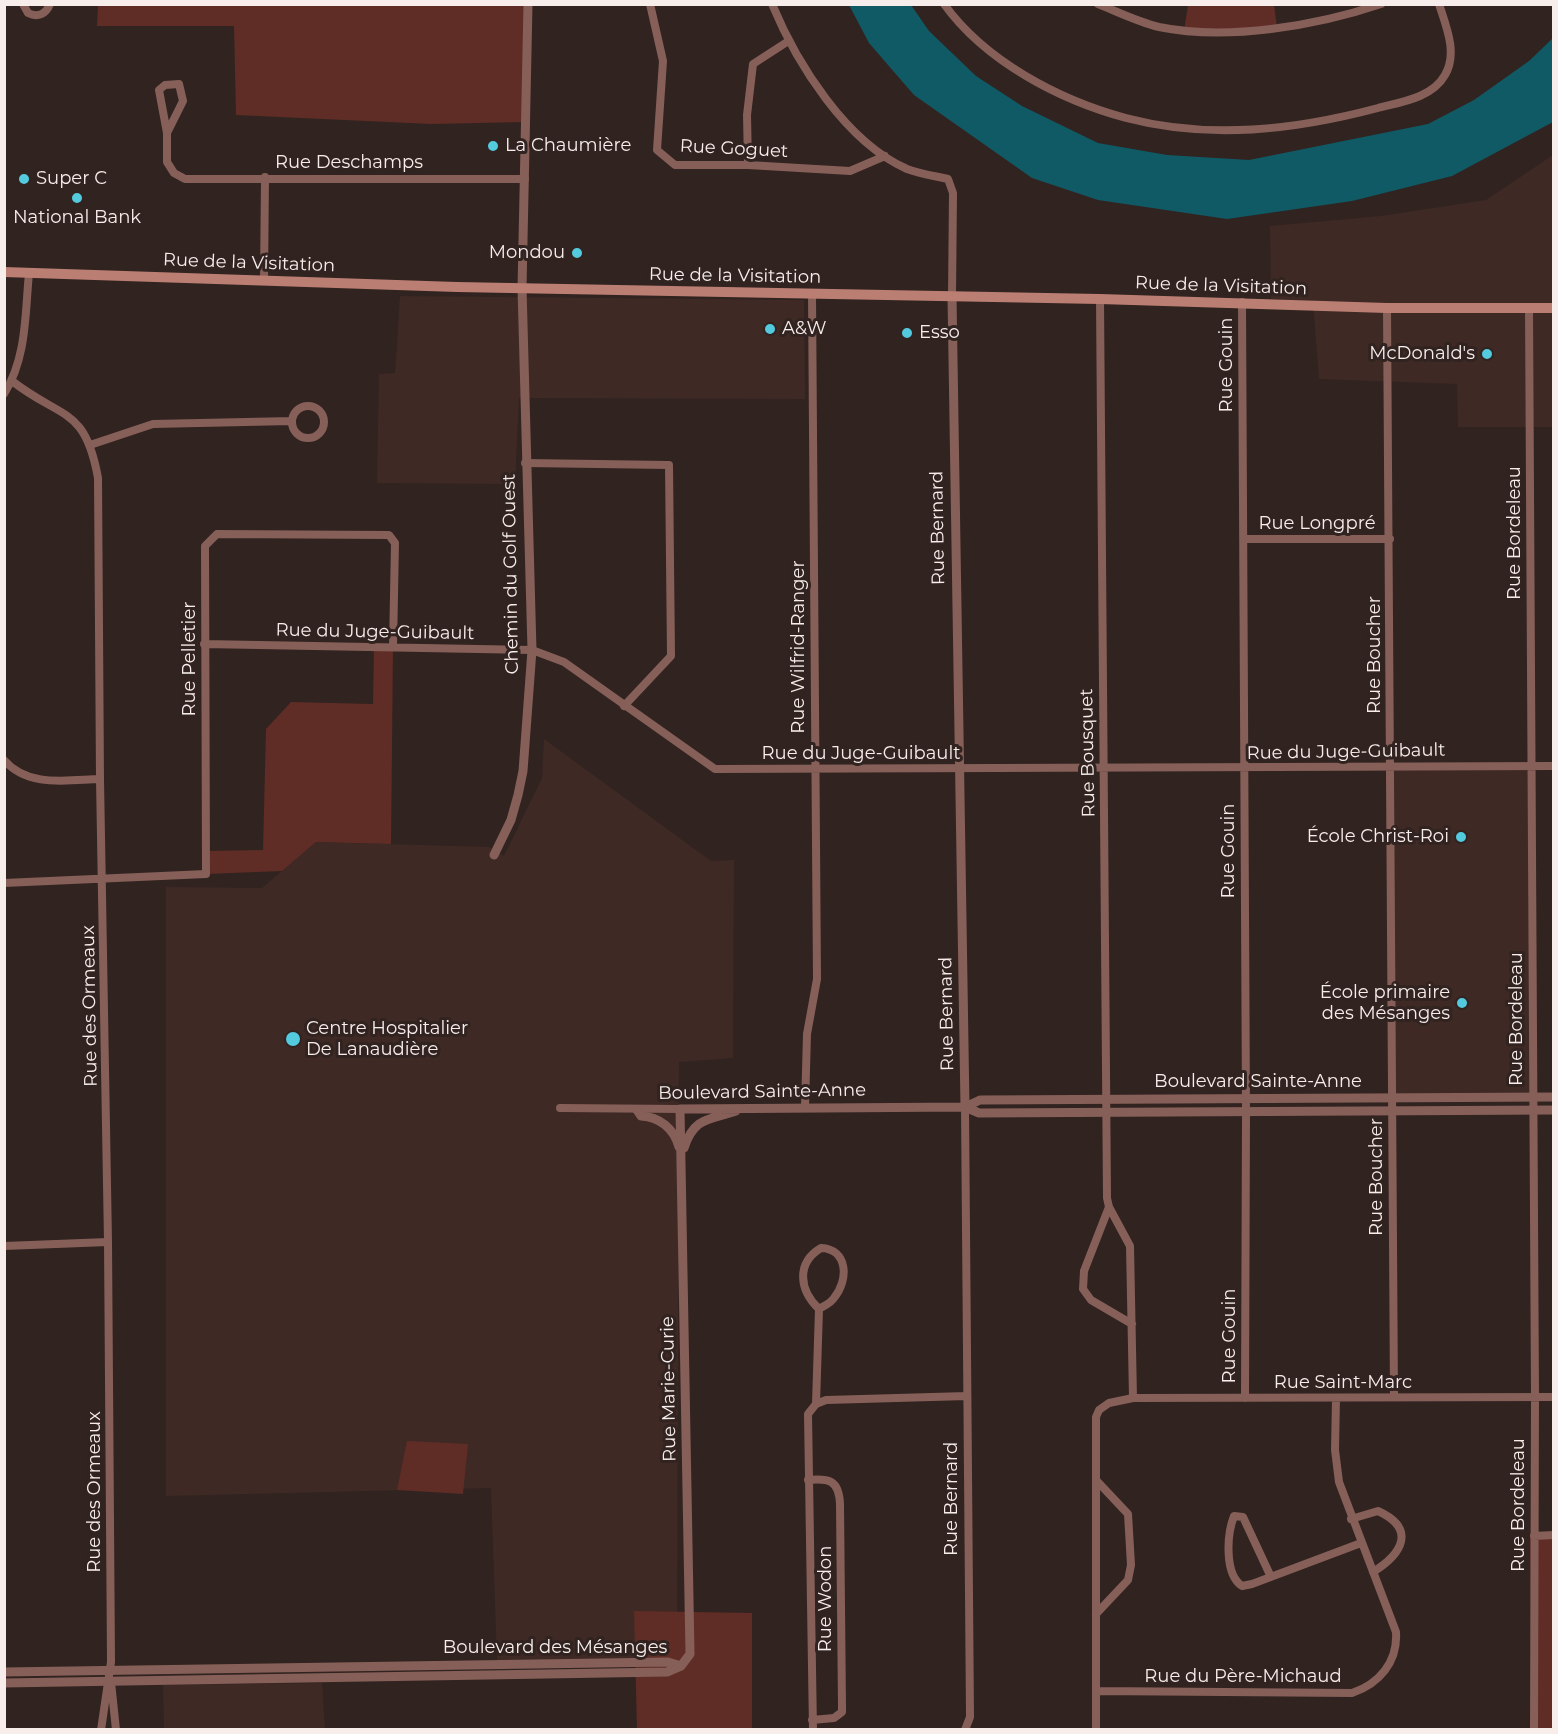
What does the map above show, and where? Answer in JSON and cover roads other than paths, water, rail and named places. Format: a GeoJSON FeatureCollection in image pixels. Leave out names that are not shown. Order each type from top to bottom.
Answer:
{"type":"FeatureCollection","features":[{"type":"Feature","properties":{"kind":"main road","name":"Rue de la Visitation"},"geometry":{"type":"LineString","coordinates":[[4,272],[522,288],[1100,298],[1387,308],[1554,308]]}},
{"type":"Feature","properties":{"kind":"street"},"geometry":{"type":"LineString","coordinates":[[23,4],[28,13],[37,16],[46,12],[50,4]]}},
{"type":"Feature","properties":{"kind":"street","name":"Chemin du Golf Ouest"},"geometry":{"type":"LineString","coordinates":[[494,855],[511,820],[523,771],[532,650],[525,463],[522,288],[528,4]]}},
{"type":"Feature","properties":{"kind":"street","name":"Rue Goguet"},"geometry":{"type":"LineString","coordinates":[[650,4],[663,61],[657,150],[675,165],[748,165],[850,171],[885,156]]}},
{"type":"Feature","properties":{"kind":"street"},"geometry":{"type":"LineString","coordinates":[[772,4],[788,42],[828,103],[885,156],[909,170],[948,179],[953,193],[952,296]]}},
{"type":"Feature","properties":{"kind":"street"},"geometry":{"type":"LineString","coordinates":[[944,4],[954,18],[980,42],[1016,69],[1070,99],[1101,110],[1166,127],[1253,130],[1349,116],[1410,100],[1429,91],[1445,75],[1451,61],[1447,27],[1439,4]]}},
{"type":"Feature","properties":{"kind":"street"},"geometry":{"type":"LineString","coordinates":[[1098,4],[1157,26],[1212,33],[1308,22],[1381,4]]}},
{"type":"Feature","properties":{"kind":"street"},"geometry":{"type":"LineString","coordinates":[[748,165],[747,115],[753,64],[788,42]]}},
{"type":"Feature","properties":{"kind":"street"},"geometry":{"type":"LineString","coordinates":[[179,84],[183,101],[167,133],[159,90],[165,85],[179,84]]}},
{"type":"Feature","properties":{"kind":"street","name":"Rue Deschamps"},"geometry":{"type":"LineString","coordinates":[[167,133],[167,162],[174,173],[185,179],[265,177],[525,179]]}},
{"type":"Feature","properties":{"kind":"street"},"geometry":{"type":"LineString","coordinates":[[264,280],[265,177]]}},
{"type":"Feature","properties":{"kind":"street"},"geometry":{"type":"LineString","coordinates":[[4,394],[12,381],[22,348],[29,273]]}},
{"type":"Feature","properties":{"kind":"street","name":"Rue Wilfrid-Ranger"},"geometry":{"type":"LineString","coordinates":[[805,1107],[807,1034],[818,979],[812,294]]}},
{"type":"Feature","properties":{"kind":"street","name":"Rue Bernard"},"geometry":{"type":"LineString","coordinates":[[952,296],[965,1107],[970,1717],[965,1730]]}},
{"type":"Feature","properties":{"kind":"street","name":"Rue Bousquet"},"geometry":{"type":"LineString","coordinates":[[1100,298],[1102,767],[1109,1207],[1084,1271],[1083,1289],[1091,1300],[1132,1324]]}},
{"type":"Feature","properties":{"kind":"street","name":"Rue Gouin"},"geometry":{"type":"LineString","coordinates":[[1242,302],[1244,539],[1242,768],[1246,1098],[1245,1398]]}},
{"type":"Feature","properties":{"kind":"street","name":"Rue Boucher"},"geometry":{"type":"LineString","coordinates":[[1387,308],[1394,1397]]}},
{"type":"Feature","properties":{"kind":"street","name":"Rue Bordeleau"},"geometry":{"type":"LineString","coordinates":[[1529,308],[1535,1397],[1534,1730]]}},
{"type":"Feature","properties":{"kind":"street","name":"Rue des Ormeaux"},"geometry":{"type":"LineString","coordinates":[[12,381],[30,395],[72,418],[84,431],[98,478],[100,779],[108,1242],[110,1678],[116,1730]]}},
{"type":"Feature","properties":{"kind":"street"},"geometry":{"type":"LineString","coordinates":[[311,407],[320,412],[324,422],[321,431],[308,438],[295,431],[292,421],[301,408],[311,407]]}},
{"type":"Feature","properties":{"kind":"street"},"geometry":{"type":"LineString","coordinates":[[90,445],[153,424],[292,421]]}},
{"type":"Feature","properties":{"kind":"street"},"geometry":{"type":"LineString","coordinates":[[525,463],[669,465],[671,656],[624,706]]}},
{"type":"Feature","properties":{"kind":"street","name":"Rue Pelletier"},"geometry":{"type":"LineString","coordinates":[[4,883],[206,874],[205,546],[217,534],[389,535],[395,543],[393,647]]}},
{"type":"Feature","properties":{"kind":"street","name":"Rue Longpré"},"geometry":{"type":"LineString","coordinates":[[1244,539],[1390,539]]}},
{"type":"Feature","properties":{"kind":"street","name":"Rue du Juge-Guibault"},"geometry":{"type":"LineString","coordinates":[[204,644],[532,650],[564,662],[715,769],[1554,766]]}},
{"type":"Feature","properties":{"kind":"street"},"geometry":{"type":"LineString","coordinates":[[4,760],[28,777],[36,779],[100,779]]}},
{"type":"Feature","properties":{"kind":"street","name":"Boulevard Sainte-Anne"},"geometry":{"type":"LineString","coordinates":[[965,1107],[980,1100],[1554,1097]]}},
{"type":"Feature","properties":{"kind":"street","name":"Boulevard Sainte-Anne"},"geometry":{"type":"LineString","coordinates":[[560,1108],[637,1110],[965,1107],[979,1113],[1554,1110]]}},
{"type":"Feature","properties":{"kind":"street"},"geometry":{"type":"LineString","coordinates":[[682,1166],[688,1137],[698,1123],[712,1116],[745,1108]]}},
{"type":"Feature","properties":{"kind":"street","name":"Rue Marie-Curie"},"geometry":{"type":"LineString","coordinates":[[680,1109],[690,1654],[681,1666]]}},
{"type":"Feature","properties":{"kind":"street"},"geometry":{"type":"LineString","coordinates":[[637,1110],[641,1116],[653,1116],[669,1129],[677,1139],[681,1153]]}},
{"type":"Feature","properties":{"kind":"street","name":"Rue Bousquet"},"geometry":{"type":"LineString","coordinates":[[1109,1207],[1130,1246],[1133,1398]]}},
{"type":"Feature","properties":{"kind":"street"},"geometry":{"type":"LineString","coordinates":[[4,1246],[108,1242]]}},
{"type":"Feature","properties":{"kind":"street"},"geometry":{"type":"LineString","coordinates":[[821,1248],[831,1248],[843,1261],[842,1286],[833,1300],[819,1309],[810,1300],[805,1290],[803,1266],[810,1254],[821,1248]]}},
{"type":"Feature","properties":{"kind":"street","name":"Rue Wodon"},"geometry":{"type":"LineString","coordinates":[[813,1730],[808,1414],[816,1404],[819,1309]]}},
{"type":"Feature","properties":{"kind":"street"},"geometry":{"type":"LineString","coordinates":[[816,1404],[826,1400],[967,1396]]}},
{"type":"Feature","properties":{"kind":"street","name":"Rue Saint-Marc"},"geometry":{"type":"LineString","coordinates":[[1133,1398],[1554,1397]]}},
{"type":"Feature","properties":{"kind":"street"},"geometry":{"type":"LineString","coordinates":[[1096,1730],[1096,1418],[1100,1410],[1109,1403],[1133,1398]]}},
{"type":"Feature","properties":{"kind":"street","name":"Rue du Père-Michaud"},"geometry":{"type":"LineString","coordinates":[[1096,1691],[1312,1695],[1352,1693],[1362,1690],[1377,1680],[1388,1668],[1397,1645],[1396,1632],[1351,1519],[1338,1471],[1336,1398]]}},
{"type":"Feature","properties":{"kind":"street","name":"Rue Wodon"},"geometry":{"type":"LineString","coordinates":[[808,1480],[826,1478],[834,1483],[839,1491],[840,1504],[842,1707],[834,1718],[812,1720]]}},
{"type":"Feature","properties":{"kind":"street"},"geometry":{"type":"LineString","coordinates":[[1096,1480],[1128,1514],[1131,1565],[1126,1583],[1096,1614]]}},
{"type":"Feature","properties":{"kind":"street"},"geometry":{"type":"LineString","coordinates":[[1351,1519],[1378,1511],[1394,1519],[1400,1531],[1403,1541],[1399,1550],[1387,1563],[1373,1572]]}},
{"type":"Feature","properties":{"kind":"street"},"geometry":{"type":"LineString","coordinates":[[1271,1577],[1249,1525],[1243,1517],[1234,1516],[1230,1526],[1233,1578],[1242,1586],[1271,1577],[1361,1543]]}},
{"type":"Feature","properties":{"kind":"street"},"geometry":{"type":"LineString","coordinates":[[1534,1536],[1554,1535]]}},
{"type":"Feature","properties":{"kind":"street","name":"Boulevard des Mésanges"},"geometry":{"type":"LineString","coordinates":[[4,1683],[668,1662],[681,1666]]}},
{"type":"Feature","properties":{"kind":"street","name":"Boulevard des Mésanges"},"geometry":{"type":"LineString","coordinates":[[4,1672],[110,1678]]}},
{"type":"Feature","properties":{"kind":"street","name":"Rue des Ormeaux"},"geometry":{"type":"LineString","coordinates":[[101,1730],[110,1678]]}},
{"type":"Feature","properties":{"kind":"water"},"geometry":{"type":"Polygon","coordinates":[[[849,5],[911,5],[929,31],[976,76],[1022,106],[1098,143],[1167,155],[1249,160],[1428,124],[1474,100],[1529,61],[1553,38],[1553,122],[1452,176],[1352,201],[1227,219],[1098,200],[1032,178],[914,95],[869,43],[849,5]]]}},
{"type":"Feature","properties":{"kind":"place","name":"La Chaumière"},"geometry":{"type":"Point","coordinates":[493,146]}},
{"type":"Feature","properties":{"kind":"place","name":"Super C"},"geometry":{"type":"Point","coordinates":[24,179]}},
{"type":"Feature","properties":{"kind":"place","name":"National Bank"},"geometry":{"type":"Point","coordinates":[77,198]}},
{"type":"Feature","properties":{"kind":"place","name":"Mondou"},"geometry":{"type":"Point","coordinates":[577,253]}},
{"type":"Feature","properties":{"kind":"place","name":"A&W"},"geometry":{"type":"Point","coordinates":[770,329]}},
{"type":"Feature","properties":{"kind":"place","name":"Esso"},"geometry":{"type":"Point","coordinates":[907,333]}},
{"type":"Feature","properties":{"kind":"place","name":"McDonald's"},"geometry":{"type":"Point","coordinates":[1487,354]}},
{"type":"Feature","properties":{"kind":"place","name":"École Christ-Roi"},"geometry":{"type":"Point","coordinates":[1461,837]}},
{"type":"Feature","properties":{"kind":"place","name":"École primaire des Mésanges"},"geometry":{"type":"Point","coordinates":[1462,1003]}},
{"type":"Feature","properties":{"kind":"place","name":"Centre Hospitalier De Lanaudière"},"geometry":{"type":"Point","coordinates":[293,1039]}}]}
